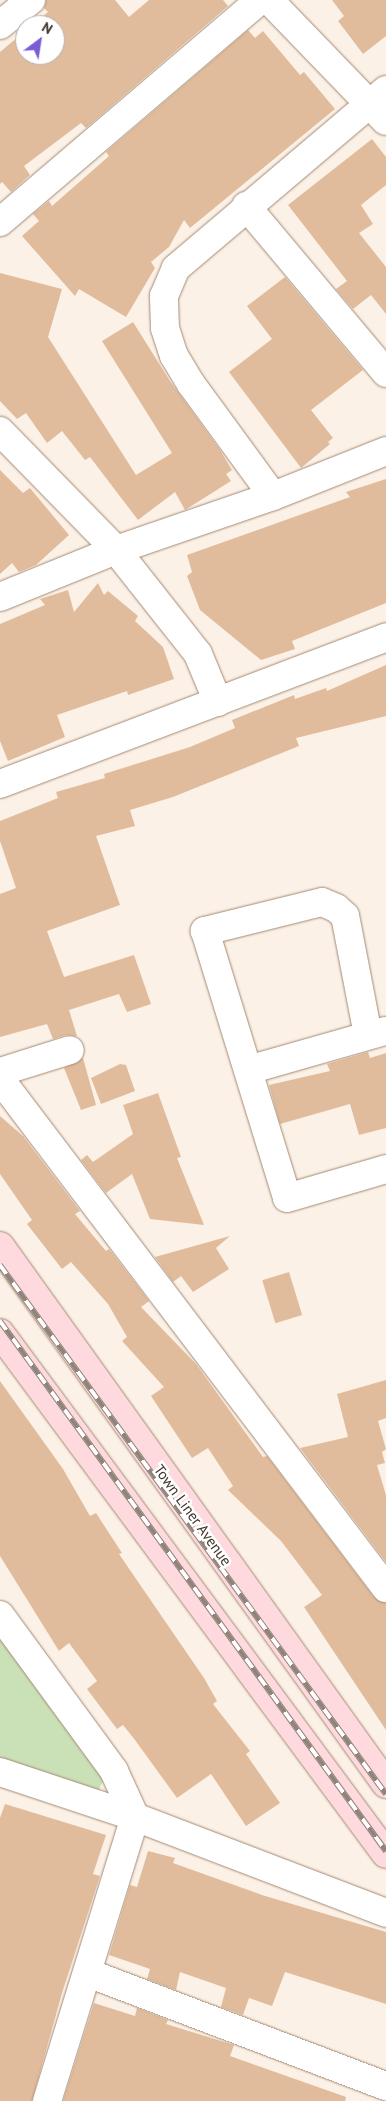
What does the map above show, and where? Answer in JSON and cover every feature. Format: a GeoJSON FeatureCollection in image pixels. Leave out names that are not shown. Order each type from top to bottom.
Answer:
{"type":"FeatureCollection","features":[{"type":"Feature","properties":{"kind":"street"},"geometry":{"type":"LineString","coordinates":[[0,222],[260,0]]}},
{"type":"Feature","properties":{"kind":"street"},"geometry":{"type":"LineString","coordinates":[[269,0],[381,105],[246,206],[176,268],[164,296],[166,328],[174,356],[190,384],[273,496]]}},
{"type":"Feature","properties":{"kind":"street"},"geometry":{"type":"LineString","coordinates":[[0,25],[24,2]]}},
{"type":"Feature","properties":{"kind":"street"},"geometry":{"type":"LineString","coordinates":[[246,206],[386,373]]}},
{"type":"Feature","properties":{"kind":"street"},"geometry":{"type":"LineString","coordinates":[[0,431],[116,550],[198,654],[218,702]]}},
{"type":"Feature","properties":{"kind":"street"},"geometry":{"type":"LineString","coordinates":[[0,597],[116,550],[273,496],[386,451]]}},
{"type":"Feature","properties":{"kind":"street"},"geometry":{"type":"LineString","coordinates":[[0,784],[386,637]]}},
{"type":"Feature","properties":{"kind":"street"},"geometry":{"type":"LineString","coordinates":[[248,1070],[377,1033],[345,916],[336,908],[322,902],[205,931],[287,1198],[386,1169]]}},
{"type":"Feature","properties":{"kind":"street"},"geometry":{"type":"LineString","coordinates":[[0,1072],[70,1050]]}},
{"type":"Feature","properties":{"kind":"street"},"geometry":{"type":"LineString","coordinates":[[0,1079],[386,1588]]}},
{"type":"Feature","properties":{"kind":"street","name":"Town Liner Avenue"},"geometry":{"type":"LineString","coordinates":[[0,1246],[386,1784]]}},
{"type":"Feature","properties":{"kind":"street"},"geometry":{"type":"LineString","coordinates":[[0,1333],[386,1854]]}},
{"type":"Feature","properties":{"kind":"street"},"geometry":{"type":"LineString","coordinates":[[0,1615],[114,1771],[135,1817],[47,2101]]}},
{"type":"Feature","properties":{"kind":"street"},"geometry":{"type":"LineString","coordinates":[[0,1772],[135,1817],[386,1913]]}},
{"type":"Feature","properties":{"kind":"street"},"geometry":{"type":"LineString","coordinates":[[88,1973],[386,2086]]}},
{"type":"Feature","properties":{"kind":"green space"},"geometry":{"type":"Polygon","coordinates":[[[0,1630],[107,1772],[97,1794],[0,1758],[0,1630]]]}},
{"type":"Feature","properties":{"kind":"building"},"geometry":{"type":"Polygon","coordinates":[[[46,0],[115,0],[129,17],[149,0],[223,0],[228,6],[86,128],[81,123],[24,166],[30,175],[11,192],[2,182],[0,184],[0,52],[15,39],[15,65],[65,65],[65,15],[44,15],[48,12],[44,8],[46,0]]]}},
{"type":"Feature","properties":{"kind":"building"},"geometry":{"type":"Polygon","coordinates":[[[332,0],[386,0],[386,36],[363,54],[338,21],[344,16],[332,0]]]}},
{"type":"Feature","properties":{"kind":"building"},"geometry":{"type":"Polygon","coordinates":[[[248,30],[255,38],[263,31],[300,75],[304,72],[335,109],[190,228],[184,220],[169,247],[151,262],[155,268],[126,317],[79,289],[75,296],[22,236],[39,221],[33,214],[49,201],[52,206],[109,156],[106,152],[248,30]]]}},
{"type":"Feature","properties":{"kind":"building"},"geometry":{"type":"Polygon","coordinates":[[[372,139],[386,157],[386,185],[361,205],[373,224],[359,233],[386,267],[386,314],[371,295],[353,309],[336,289],[347,281],[288,205],[372,139]]]}},
{"type":"Feature","properties":{"kind":"building"},"geometry":{"type":"Polygon","coordinates":[[[0,273],[62,289],[48,337],[136,475],[172,453],[102,341],[133,322],[170,381],[220,450],[232,470],[226,474],[231,481],[185,510],[175,492],[138,520],[90,457],[85,460],[62,431],[47,443],[26,413],[17,419],[0,401],[0,273]]]}},
{"type":"Feature","properties":{"kind":"building"},"geometry":{"type":"Polygon","coordinates":[[[285,277],[363,370],[311,410],[333,438],[328,442],[330,444],[301,468],[229,372],[272,339],[247,306],[285,277]]]}},
{"type":"Feature","properties":{"kind":"building"},"geometry":{"type":"Polygon","coordinates":[[[0,470],[23,493],[30,488],[69,535],[36,565],[19,572],[12,563],[0,574],[0,470]]]}},
{"type":"Feature","properties":{"kind":"building"},"geometry":{"type":"Polygon","coordinates":[[[386,479],[386,603],[292,641],[295,649],[261,660],[200,610],[187,576],[192,572],[187,555],[350,497],[346,492],[386,479]]]}},
{"type":"Feature","properties":{"kind":"building"},"geometry":{"type":"Polygon","coordinates":[[[98,583],[104,595],[108,591],[138,616],[135,621],[163,647],[174,679],[128,695],[127,691],[57,715],[65,737],[8,761],[0,741],[0,624],[45,605],[40,599],[68,590],[74,612],[98,583]]]}},
{"type":"Feature","properties":{"kind":"building"},"geometry":{"type":"Polygon","coordinates":[[[386,665],[386,716],[296,738],[299,746],[173,797],[130,810],[135,826],[96,836],[120,905],[47,931],[64,977],[134,955],[151,1004],[127,1012],[119,994],[69,1010],[77,1036],[66,1035],[53,1039],[47,1024],[0,1037],[0,894],[16,888],[0,841],[0,821],[58,798],[56,792],[105,778],[104,774],[190,747],[235,728],[232,720],[294,695],[295,699],[326,688],[327,691],[386,665]]]}},
{"type":"Feature","properties":{"kind":"building"},"geometry":{"type":"Polygon","coordinates":[[[368,1052],[370,1058],[386,1053],[386,1128],[359,1135],[350,1104],[280,1124],[269,1085],[330,1071],[327,1064],[368,1052]]]}},
{"type":"Feature","properties":{"kind":"building"},"geometry":{"type":"Polygon","coordinates":[[[83,1058],[96,1105],[81,1110],[64,1068],[83,1058]]]}},
{"type":"Feature","properties":{"kind":"building"},"geometry":{"type":"Polygon","coordinates":[[[120,1064],[126,1065],[135,1091],[101,1104],[91,1078],[120,1064]]]}},
{"type":"Feature","properties":{"kind":"building"},"geometry":{"type":"Polygon","coordinates":[[[158,1093],[181,1157],[177,1158],[204,1225],[150,1219],[132,1174],[106,1193],[81,1160],[87,1155],[93,1162],[133,1134],[123,1105],[158,1093]]]}},
{"type":"Feature","properties":{"kind":"building"},"geometry":{"type":"Polygon","coordinates":[[[0,1116],[23,1136],[80,1211],[75,1214],[106,1251],[109,1249],[149,1301],[141,1307],[196,1364],[263,1457],[267,1456],[374,1597],[386,1603],[386,1730],[304,1607],[322,1595],[281,1541],[228,1490],[233,1486],[208,1448],[192,1458],[151,1396],[164,1387],[122,1341],[127,1337],[108,1304],[71,1262],[62,1269],[27,1224],[32,1220],[0,1174],[0,1116]]]}},
{"type":"Feature","properties":{"kind":"building"},"geometry":{"type":"Polygon","coordinates":[[[230,1236],[216,1248],[229,1269],[193,1292],[181,1276],[173,1282],[155,1257],[230,1236]]]}},
{"type":"Feature","properties":{"kind":"building"},"geometry":{"type":"Polygon","coordinates":[[[289,1272],[302,1315],[275,1323],[262,1280],[289,1272]]]}},
{"type":"Feature","properties":{"kind":"building"},"geometry":{"type":"Polygon","coordinates":[[[386,1380],[386,1418],[378,1421],[386,1449],[382,1452],[385,1463],[377,1465],[386,1495],[386,1562],[300,1448],[348,1437],[337,1394],[386,1380]]]}},
{"type":"Feature","properties":{"kind":"building"},"geometry":{"type":"Polygon","coordinates":[[[0,1381],[63,1469],[90,1516],[96,1513],[122,1553],[119,1554],[204,1678],[217,1701],[213,1704],[250,1751],[246,1754],[280,1803],[246,1826],[211,1774],[177,1798],[123,1725],[117,1729],[87,1689],[97,1681],[69,1643],[59,1651],[0,1556],[0,1381]]]}},
{"type":"Feature","properties":{"kind":"building"},"geometry":{"type":"Polygon","coordinates":[[[5,1804],[106,1835],[93,1874],[100,1876],[62,1993],[32,2101],[0,2101],[0,1818],[5,1804]]]}},
{"type":"Feature","properties":{"kind":"building"},"geometry":{"type":"Polygon","coordinates":[[[148,1851],[175,1858],[173,1863],[262,1895],[386,1932],[386,2004],[285,1972],[272,2006],[249,1998],[243,2015],[221,2007],[226,1988],[180,1972],[176,1990],[147,1979],[150,1969],[109,1955],[130,1885],[137,1887],[148,1851]]]}},
{"type":"Feature","properties":{"kind":"building"},"geometry":{"type":"Polygon","coordinates":[[[94,2003],[135,2016],[137,2008],[168,2020],[166,2024],[234,2045],[230,2056],[346,2097],[345,2101],[63,2101],[94,2003]]]}},
{"type":"Feature","properties":{"kind":"railway"},"geometry":{"type":"LineString","coordinates":[[0,1265],[386,1794]]}},
{"type":"Feature","properties":{"kind":"railway"},"geometry":{"type":"LineString","coordinates":[[0,1321],[386,1851]]}}]}
